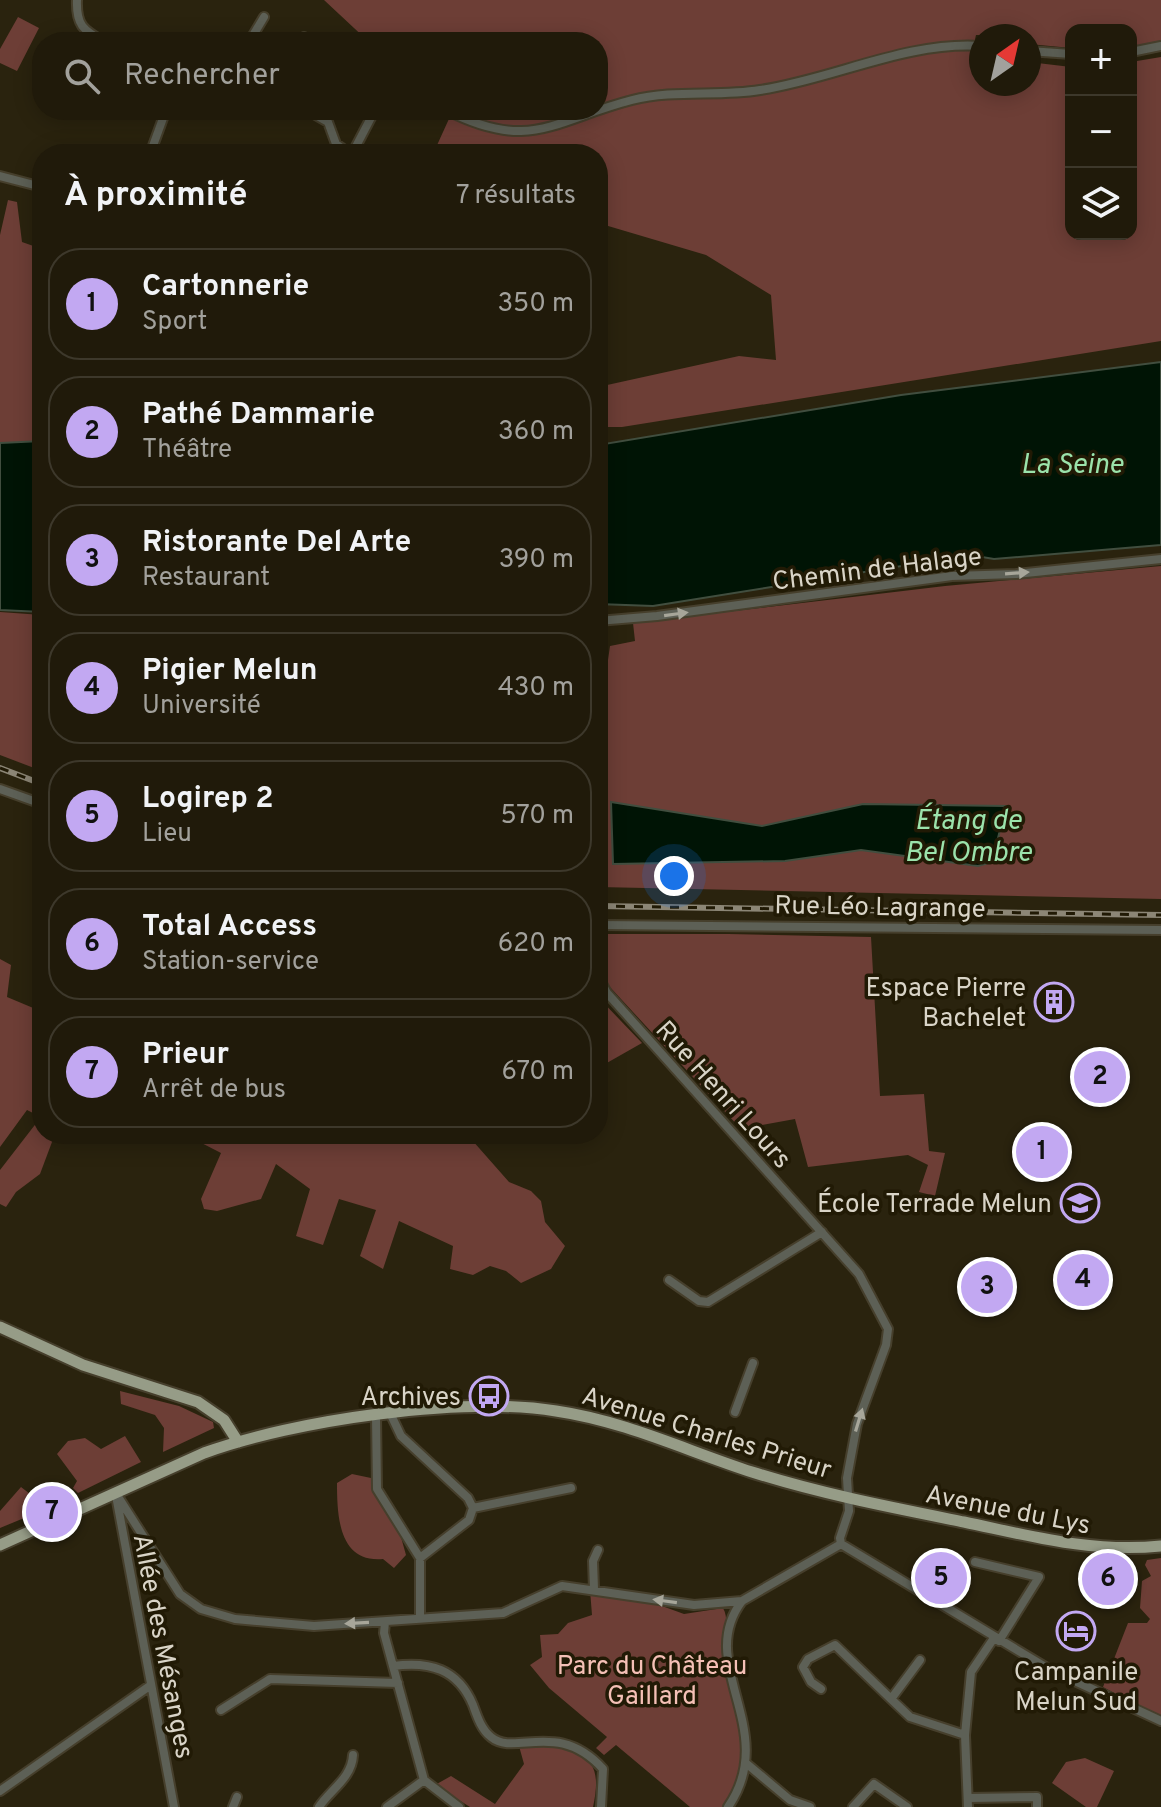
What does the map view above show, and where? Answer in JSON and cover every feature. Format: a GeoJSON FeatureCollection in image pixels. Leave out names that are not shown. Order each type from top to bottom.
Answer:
{"type":"FeatureCollection","features":[{"type":"Feature","properties":{"kind":"main road"},"geometry":{"type":"LineString","coordinates":[[0,1327],[83,1365],[198,1402],[224,1420],[238,1442]]}},
{"type":"Feature","properties":{"kind":"main road","name":"Avenue Charles Prieur"},"geometry":{"type":"LineString","coordinates":[[0,1545],[204,1453],[238,1442],[376,1416],[485,1407],[556,1411],[615,1423],[750,1471],[850,1497]]}},
{"type":"Feature","properties":{"kind":"main road","name":"Avenue du Lys"},"geometry":{"type":"LineString","coordinates":[[850,1497],[1065,1545],[1113,1549],[1161,1546]]}},
{"type":"Feature","properties":{"kind":"street"},"geometry":{"type":"LineString","coordinates":[[77,0],[76,19],[85,32]]}},
{"type":"Feature","properties":{"kind":"street"},"geometry":{"type":"LineString","coordinates":[[255,32],[264,17]]}},
{"type":"Feature","properties":{"kind":"street"},"geometry":{"type":"LineString","coordinates":[[1137,51],[1161,46]]}},
{"type":"Feature","properties":{"kind":"street"},"geometry":{"type":"LineString","coordinates":[[608,108],[634,99],[761,90],[937,48],[969,47]]}},
{"type":"Feature","properties":{"kind":"street"},"geometry":{"type":"LineString","coordinates":[[1041,52],[1065,54]]}},
{"type":"Feature","properties":{"kind":"street"},"geometry":{"type":"LineString","coordinates":[[154,144],[162,120]]}},
{"type":"Feature","properties":{"kind":"street"},"geometry":{"type":"LineString","coordinates":[[324,120],[336,144]]}},
{"type":"Feature","properties":{"kind":"street"},"geometry":{"type":"LineString","coordinates":[[356,144],[370,120]]}},
{"type":"Feature","properties":{"kind":"street"},"geometry":{"type":"LineString","coordinates":[[465,120],[477,126],[508,131],[552,128],[575,120]]}},
{"type":"Feature","properties":{"kind":"street"},"geometry":{"type":"LineString","coordinates":[[0,176],[32,184]]}},
{"type":"Feature","properties":{"kind":"street","name":"Chemin de Halage"},"geometry":{"type":"LineString","coordinates":[[608,620],[952,576],[1016,574],[1161,559]]}},
{"type":"Feature","properties":{"kind":"street"},"geometry":{"type":"LineString","coordinates":[[0,789],[32,800]]}},
{"type":"Feature","properties":{"kind":"street","name":"Rue Léo Lagrange"},"geometry":{"type":"LineString","coordinates":[[608,925],[1161,930]]}},
{"type":"Feature","properties":{"kind":"street","name":"Rue Henri Lours"},"geometry":{"type":"LineString","coordinates":[[608,994],[859,1274],[888,1329],[886,1345],[857,1424],[847,1478],[850,1497],[841,1544]]}},
{"type":"Feature","properties":{"kind":"street"},"geometry":{"type":"LineString","coordinates":[[669,1280],[699,1301],[708,1302],[822,1232]]}},
{"type":"Feature","properties":{"kind":"street"},"geometry":{"type":"LineString","coordinates":[[735,1412],[753,1363]]}},
{"type":"Feature","properties":{"kind":"street"},"geometry":{"type":"LineString","coordinates":[[391,1415],[401,1436],[473,1508]]}},
{"type":"Feature","properties":{"kind":"street"},"geometry":{"type":"LineString","coordinates":[[376,1416],[377,1489],[420,1558],[420,1618]]}},
{"type":"Feature","properties":{"kind":"street"},"geometry":{"type":"LineString","coordinates":[[473,1508],[571,1488]]}},
{"type":"Feature","properties":{"kind":"street"},"geometry":{"type":"LineString","coordinates":[[115,1492],[167,1580],[180,1594],[201,1609],[235,1619],[290,1627],[503,1613],[562,1586],[694,1605],[742,1601],[841,1544],[996,1640],[1047,1668],[1161,1721]]}},
{"type":"Feature","properties":{"kind":"street","name":"Allée des Mésanges"},"geometry":{"type":"LineString","coordinates":[[115,1492],[174,1807]]}},
{"type":"Feature","properties":{"kind":"street"},"geometry":{"type":"LineString","coordinates":[[420,1558],[469,1520],[473,1508]]}},
{"type":"Feature","properties":{"kind":"street"},"geometry":{"type":"LineString","coordinates":[[594,1589],[593,1561],[598,1550]]}},
{"type":"Feature","properties":{"kind":"street"},"geometry":{"type":"LineString","coordinates":[[975,1562],[1039,1577],[971,1672],[965,1735],[968,1803],[1019,1802],[1037,1797],[1037,1807]]}},
{"type":"Feature","properties":{"kind":"street"},"geometry":{"type":"LineString","coordinates":[[728,1807],[739,1789],[747,1764],[748,1744],[728,1663],[728,1633],[733,1613],[742,1601]]}},
{"type":"Feature","properties":{"kind":"street"},"geometry":{"type":"LineString","coordinates":[[727,1603],[733,1613]]}},
{"type":"Feature","properties":{"kind":"street"},"geometry":{"type":"LineString","coordinates":[[385,1622],[393,1666],[424,1780],[459,1807]]}},
{"type":"Feature","properties":{"kind":"street"},"geometry":{"type":"LineString","coordinates":[[821,1689],[811,1682],[803,1667],[808,1659],[835,1645],[910,1717],[965,1735]]}},
{"type":"Feature","properties":{"kind":"street"},"geometry":{"type":"LineString","coordinates":[[891,1699],[920,1660]]}},
{"type":"Feature","properties":{"kind":"street"},"geometry":{"type":"LineString","coordinates":[[393,1666],[424,1664],[454,1675],[465,1687],[480,1724],[491,1738],[502,1742],[556,1741],[573,1745],[591,1755],[603,1769],[601,1807]]}},
{"type":"Feature","properties":{"kind":"street"},"geometry":{"type":"LineString","coordinates":[[221,1710],[270,1679],[398,1683]]}},
{"type":"Feature","properties":{"kind":"street"},"geometry":{"type":"LineString","coordinates":[[0,1791],[151,1685]]}},
{"type":"Feature","properties":{"kind":"street"},"geometry":{"type":"LineString","coordinates":[[319,1807],[346,1777],[353,1765],[353,1755]]}},
{"type":"Feature","properties":{"kind":"street"},"geometry":{"type":"LineString","coordinates":[[747,1764],[790,1800],[810,1807]]}},
{"type":"Feature","properties":{"kind":"street"},"geometry":{"type":"LineString","coordinates":[[392,1805],[424,1780]]}},
{"type":"Feature","properties":{"kind":"street"},"geometry":{"type":"LineString","coordinates":[[853,1807],[874,1784],[907,1807]]}},
{"type":"Feature","properties":{"kind":"street"},"geometry":{"type":"LineString","coordinates":[[233,1807],[237,1797]]}},
{"type":"Feature","properties":{"kind":"green space"},"geometry":{"type":"Polygon","coordinates":[[[324,0],[1161,0],[1161,48],[1137,50],[1137,24],[1065,24],[1065,47],[1041,45],[1041,24],[969,24],[969,96],[1041,96],[1041,63],[1065,66],[1065,240],[1137,240],[1137,61],[1161,57],[1161,341],[608,427],[608,385],[739,356],[776,360],[771,295],[706,255],[608,226],[608,144],[438,144],[448,120],[608,120],[608,32],[358,32],[324,0]]]}},
{"type":"Feature","properties":{"kind":"green space"},"geometry":{"type":"Polygon","coordinates":[[[18,17],[39,28],[37,32],[32,32],[32,42],[17,71],[0,63],[0,49],[18,17]]]}},
{"type":"Feature","properties":{"kind":"green space"},"geometry":{"type":"Polygon","coordinates":[[[8,200],[17,202],[22,242],[32,246],[32,441],[0,443],[0,235],[8,200]]]}},
{"type":"Feature","properties":{"kind":"green space"},"geometry":{"type":"Polygon","coordinates":[[[1161,566],[1161,899],[608,887],[608,660],[610,646],[635,641],[633,623],[945,586],[1161,566]],[[612,802],[614,864],[785,861],[861,850],[978,866],[612,802]]]}},
{"type":"Feature","properties":{"kind":"green space"},"geometry":{"type":"Polygon","coordinates":[[[0,612],[32,614],[32,767],[0,755],[0,612]]]}},
{"type":"Feature","properties":{"kind":"green space"},"geometry":{"type":"Polygon","coordinates":[[[608,934],[871,937],[880,1096],[924,1094],[929,1151],[945,1153],[935,1196],[919,1192],[928,1165],[908,1155],[808,1167],[795,1119],[741,1129],[608,985],[608,934]]]}},
{"type":"Feature","properties":{"kind":"green space"},"geometry":{"type":"Polygon","coordinates":[[[0,959],[11,965],[7,997],[32,1007],[32,1112],[27,1110],[0,1147],[0,959]]]}},
{"type":"Feature","properties":{"kind":"green space"},"geometry":{"type":"Polygon","coordinates":[[[608,1007],[642,1043],[608,1062],[608,1007]]]}},
{"type":"Feature","properties":{"kind":"green space"},"geometry":{"type":"Polygon","coordinates":[[[32,1129],[32,1144],[51,1144],[40,1174],[16,1192],[6,1207],[0,1204],[0,1170],[32,1129]]]}},
{"type":"Feature","properties":{"kind":"green space"},"geometry":{"type":"Polygon","coordinates":[[[203,1144],[476,1144],[509,1182],[531,1191],[541,1201],[545,1222],[565,1246],[551,1269],[521,1283],[506,1271],[490,1266],[473,1275],[450,1269],[453,1246],[399,1221],[383,1269],[360,1256],[376,1210],[339,1199],[323,1245],[296,1236],[310,1189],[276,1164],[261,1199],[217,1211],[204,1209],[201,1199],[221,1153],[203,1144]]]}},
{"type":"Feature","properties":{"kind":"green space"},"geometry":{"type":"Polygon","coordinates":[[[120,1391],[179,1406],[213,1422],[214,1428],[163,1452],[164,1428],[155,1415],[121,1404],[120,1391]]]}},
{"type":"Feature","properties":{"kind":"green space"},"geometry":{"type":"Polygon","coordinates":[[[125,1436],[141,1462],[78,1493],[73,1488],[77,1481],[57,1454],[68,1441],[85,1438],[101,1449],[125,1436]]]}},
{"type":"Feature","properties":{"kind":"green space"},"geometry":{"type":"Polygon","coordinates":[[[352,1474],[371,1478],[401,1537],[406,1555],[394,1568],[383,1559],[357,1554],[344,1535],[338,1510],[337,1483],[352,1474]]]}},
{"type":"Feature","properties":{"kind":"green space"},"geometry":{"type":"Polygon","coordinates":[[[21,1487],[34,1497],[60,1492],[63,1497],[39,1509],[30,1506],[29,1516],[0,1528],[0,1511],[21,1487]]]}},
{"type":"Feature","properties":{"kind":"green space"},"geometry":{"type":"Polygon","coordinates":[[[1161,1558],[1161,1718],[1103,1687],[1128,1623],[1147,1623],[1150,1619],[1140,1608],[1142,1581],[1151,1576],[1145,1565],[1147,1560],[1161,1558]]]}},
{"type":"Feature","properties":{"kind":"green space","name":"Parc du Château Gaillard"},"geometry":{"type":"Polygon","coordinates":[[[590,1590],[640,1598],[684,1614],[723,1608],[726,1620],[725,1663],[742,1753],[734,1788],[723,1807],[690,1807],[616,1745],[604,1755],[596,1748],[607,1737],[549,1688],[530,1665],[542,1657],[540,1635],[558,1634],[568,1623],[592,1615],[590,1590]]]}},
{"type":"Feature","properties":{"kind":"green space"},"geometry":{"type":"Polygon","coordinates":[[[541,1744],[569,1750],[588,1760],[596,1778],[593,1807],[470,1807],[435,1785],[451,1776],[495,1804],[524,1764],[519,1746],[541,1744]]]}},
{"type":"Feature","properties":{"kind":"green space"},"geometry":{"type":"Polygon","coordinates":[[[1085,1758],[1114,1771],[1097,1807],[1086,1807],[1052,1783],[1066,1762],[1085,1758]]]}},
{"type":"Feature","properties":{"kind":"water","name":"La Seine"},"geometry":{"type":"Polygon","coordinates":[[[1161,362],[1161,545],[994,559],[970,555],[653,606],[608,604],[608,443],[901,395],[1161,362]]]}},
{"type":"Feature","properties":{"kind":"water"},"geometry":{"type":"Polygon","coordinates":[[[32,441],[32,612],[0,610],[0,443],[32,441]]]}},
{"type":"Feature","properties":{"kind":"water","name":"Étang de Bel Ombre"},"geometry":{"type":"Polygon","coordinates":[[[611,802],[762,826],[863,804],[1006,806],[992,862],[978,866],[861,850],[785,861],[613,864],[611,802]]]}},
{"type":"Feature","properties":{"kind":"railway"},"geometry":{"type":"LineString","coordinates":[[0,768],[32,780]]}},
{"type":"Feature","properties":{"kind":"railway"},"geometry":{"type":"LineString","coordinates":[[608,906],[1161,915]]}},
{"type":"Feature","properties":{"kind":"place","name":"Espace Pierre Bachelet"},"geometry":{"type":"Point","coordinates":[1054,1002]}},
{"type":"Feature","properties":{"kind":"place","name":"Pathé Dammarie"},"geometry":{"type":"Point","coordinates":[1100,1077]}},
{"type":"Feature","properties":{"kind":"place","name":"Cartonnerie"},"geometry":{"type":"Point","coordinates":[1042,1152]}},
{"type":"Feature","properties":{"kind":"place","name":"École Terrade Melun"},"geometry":{"type":"Point","coordinates":[1080,1203]}},
{"type":"Feature","properties":{"kind":"place","name":"Pigier Melun"},"geometry":{"type":"Point","coordinates":[1083,1280]}},
{"type":"Feature","properties":{"kind":"place","name":"Ristorante Del Arte"},"geometry":{"type":"Point","coordinates":[987,1287]}},
{"type":"Feature","properties":{"kind":"place","name":"Archives"},"geometry":{"type":"Point","coordinates":[489,1396]}},
{"type":"Feature","properties":{"kind":"place","name":"Prieur"},"geometry":{"type":"Point","coordinates":[52,1512]}},
{"type":"Feature","properties":{"kind":"place","name":"Logirep 2"},"geometry":{"type":"Point","coordinates":[941,1578]}},
{"type":"Feature","properties":{"kind":"place","name":"Total Access"},"geometry":{"type":"Point","coordinates":[1108,1579]}},
{"type":"Feature","properties":{"kind":"place","name":"Campanile Melun Sud"},"geometry":{"type":"Point","coordinates":[1076,1631]}}]}
